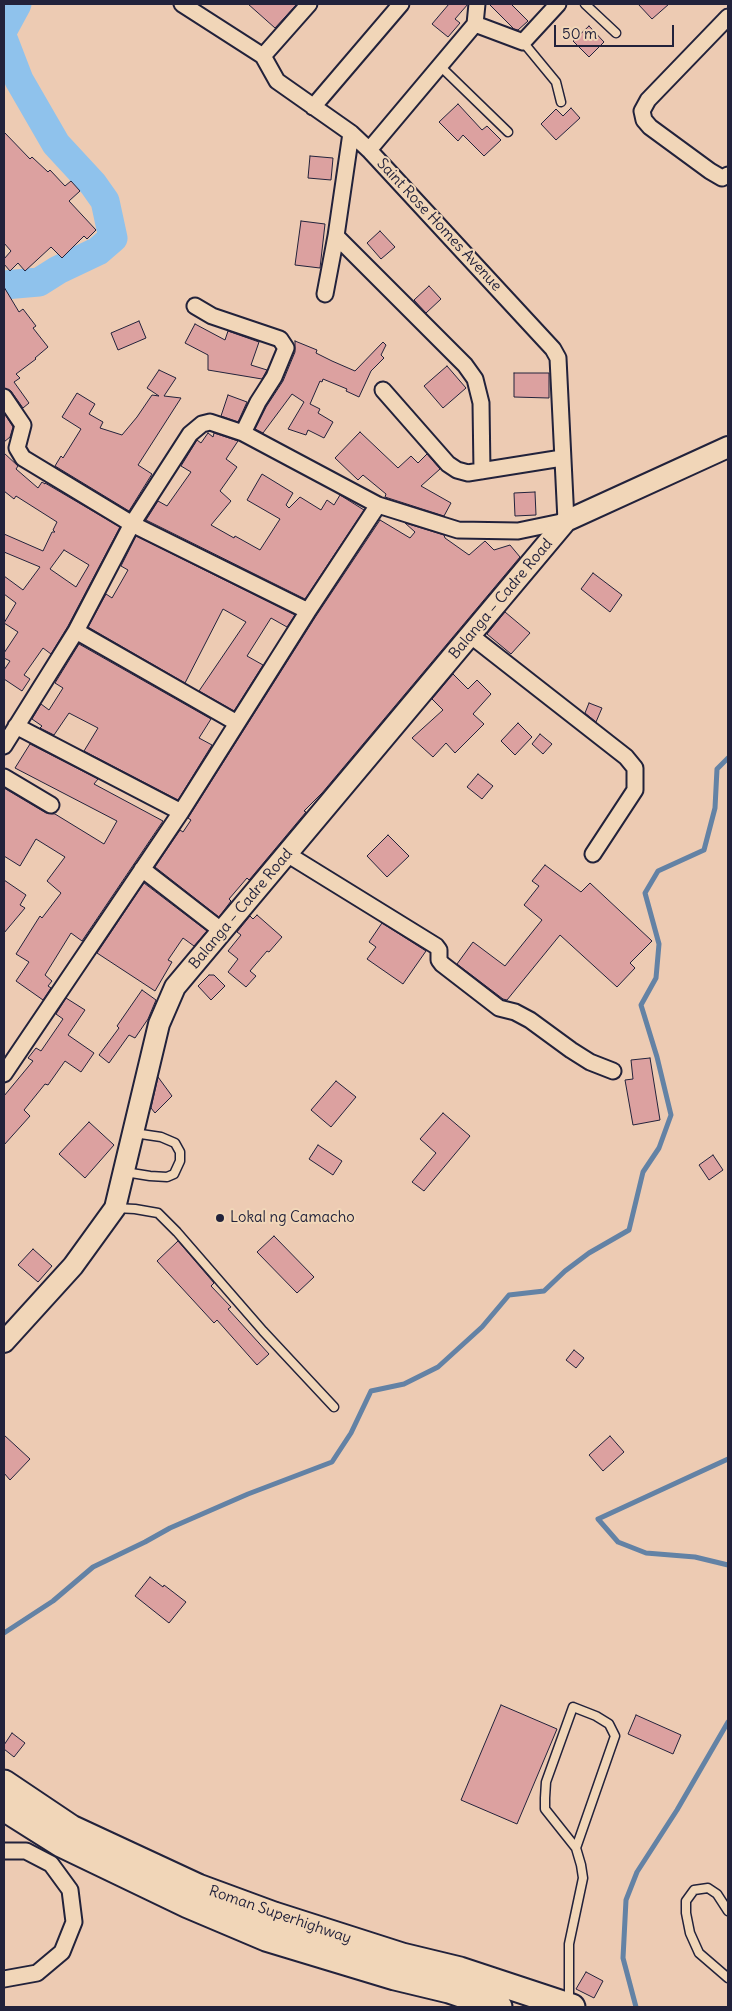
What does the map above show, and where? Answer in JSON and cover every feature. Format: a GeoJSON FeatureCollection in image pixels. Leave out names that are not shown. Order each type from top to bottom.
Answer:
{"type":"FeatureCollection","features":[{"type":"Feature","properties":{"kind":"main road","name":"Roman Superhighway"},"geometry":{"type":"LineString","coordinates":[[4,1783],[71,1828],[198,1887],[274,1915],[402,1956],[460,1970],[570,2007]]}},
{"type":"Feature","properties":{"kind":"main road","name":"Roman Superhighway"},"geometry":{"type":"LineString","coordinates":[[4,1808],[56,1854],[188,1905],[266,1938],[395,1978],[449,1990],[499,2007]]}},
{"type":"Feature","properties":{"kind":"street","name":"Saint Rose Homes Avenue"},"geometry":{"type":"LineString","coordinates":[[182,4],[263,56],[277,81],[351,133],[369,150],[553,349],[558,358],[566,521]]}},
{"type":"Feature","properties":{"kind":"street"},"geometry":{"type":"LineString","coordinates":[[263,56],[309,4]]}},
{"type":"Feature","properties":{"kind":"street"},"geometry":{"type":"LineString","coordinates":[[313,107],[401,4]]}},
{"type":"Feature","properties":{"kind":"street"},"geometry":{"type":"LineString","coordinates":[[369,150],[476,24],[477,4]]}},
{"type":"Feature","properties":{"kind":"street"},"geometry":{"type":"LineString","coordinates":[[476,24],[523,42],[558,4]]}},
{"type":"Feature","properties":{"kind":"street"},"geometry":{"type":"LineString","coordinates":[[728,16],[648,100],[642,111],[644,120],[650,127],[710,171],[722,178],[728,175]]}},
{"type":"Feature","properties":{"kind":"street"},"geometry":{"type":"LineString","coordinates":[[325,294],[336,236],[351,133]]}},
{"type":"Feature","properties":{"kind":"street"},"geometry":{"type":"LineString","coordinates":[[336,236],[464,365],[475,379],[481,403],[482,471]]}},
{"type":"Feature","properties":{"kind":"street"},"geometry":{"type":"LineString","coordinates":[[195,306],[212,316],[280,340],[286,348],[274,377],[258,402],[243,433]]}},
{"type":"Feature","properties":{"kind":"street"},"geometry":{"type":"LineString","coordinates":[[383,390],[448,464],[457,470],[468,473],[562,458]]}},
{"type":"Feature","properties":{"kind":"street"},"geometry":{"type":"LineString","coordinates":[[4,397],[23,425],[16,448],[23,458],[132,524],[308,611]]}},
{"type":"Feature","properties":{"kind":"street"},"geometry":{"type":"LineString","coordinates":[[4,746],[76,631],[132,524],[196,428],[210,422],[243,433],[378,505],[458,530],[518,531],[566,521],[728,447]]}},
{"type":"Feature","properties":{"kind":"street"},"geometry":{"type":"LineString","coordinates":[[4,1074],[180,812],[378,505]]}},
{"type":"Feature","properties":{"kind":"street","name":"Balanga – Cadre Road"},"geometry":{"type":"LineString","coordinates":[[4,1342],[67,1273],[97,1235],[115,1208],[160,1024],[170,994],[566,521]]}},
{"type":"Feature","properties":{"kind":"street"},"geometry":{"type":"LineString","coordinates":[[76,631],[237,723]]}},
{"type":"Feature","properties":{"kind":"street"},"geometry":{"type":"LineString","coordinates":[[470,635],[626,757],[635,768],[635,790],[594,854]]}},
{"type":"Feature","properties":{"kind":"street"},"geometry":{"type":"LineString","coordinates":[[16,726],[180,812]]}},
{"type":"Feature","properties":{"kind":"street"},"geometry":{"type":"LineString","coordinates":[[4,777],[51,804]]}},
{"type":"Feature","properties":{"kind":"street"},"geometry":{"type":"LineString","coordinates":[[287,854],[436,946],[439,950],[439,960],[442,964],[499,1008],[515,1012],[530,1020],[570,1050],[590,1062],[613,1072]]}},
{"type":"Feature","properties":{"kind":"street"},"geometry":{"type":"LineString","coordinates":[[142,869],[222,931]]}},
{"type":"Feature","properties":{"kind":"street"},"geometry":{"type":"LineString","coordinates":[[4,1851],[56,1854],[70,1890],[74,1922],[62,1952],[36,1973],[4,1979]]}},
{"type":"Feature","properties":{"kind":"lane"},"geometry":{"type":"LineString","coordinates":[[585,4],[616,33]]}},
{"type":"Feature","properties":{"kind":"lane"},"geometry":{"type":"LineString","coordinates":[[523,42],[556,82],[561,102]]}},
{"type":"Feature","properties":{"kind":"lane"},"geometry":{"type":"LineString","coordinates":[[440,66],[508,132]]}},
{"type":"Feature","properties":{"kind":"lane"},"geometry":{"type":"LineString","coordinates":[[124,1172],[167,1177],[174,1174],[180,1161],[180,1152],[175,1143],[161,1137],[133,1133]]}},
{"type":"Feature","properties":{"kind":"lane"},"geometry":{"type":"LineString","coordinates":[[115,1208],[158,1213],[177,1232],[263,1331],[334,1407]]}},
{"type":"Feature","properties":{"kind":"lane"},"geometry":{"type":"LineString","coordinates":[[570,2007],[568,1944],[583,1878],[582,1865],[576,1848],[563,1829],[550,1817],[546,1809],[545,1798],[546,1782],[573,1707],[596,1716],[609,1724],[615,1736],[576,1848]]}},
{"type":"Feature","properties":{"kind":"lane"},"geometry":{"type":"LineString","coordinates":[[728,1911],[717,1894],[708,1888],[694,1890],[686,1901],[690,1933],[700,1953],[728,1978]]}},
{"type":"Feature","properties":{"kind":"building"},"geometry":{"type":"Polygon","coordinates":[[[248,4],[297,4],[275,28],[248,4]]]}},
{"type":"Feature","properties":{"kind":"building"},"geometry":{"type":"Polygon","coordinates":[[[449,4],[468,4],[455,19],[460,23],[448,37],[432,24],[449,4]]]}},
{"type":"Feature","properties":{"kind":"building"},"geometry":{"type":"Polygon","coordinates":[[[489,4],[511,4],[528,21],[518,30],[514,29],[489,4]]]}},
{"type":"Feature","properties":{"kind":"building"},"geometry":{"type":"Polygon","coordinates":[[[638,4],[669,4],[652,19],[638,4]]]}},
{"type":"Feature","properties":{"kind":"building"},"geometry":{"type":"Polygon","coordinates":[[[589,26],[604,42],[589,57],[573,41],[589,26]]]}},
{"type":"Feature","properties":{"kind":"building"},"geometry":{"type":"Polygon","coordinates":[[[458,104],[482,130],[487,126],[501,140],[484,156],[463,135],[458,141],[439,122],[458,104]]]}},
{"type":"Feature","properties":{"kind":"building"},"geometry":{"type":"Polygon","coordinates":[[[571,108],[580,118],[556,140],[541,124],[556,109],[563,116],[571,108]]]}},
{"type":"Feature","properties":{"kind":"building"},"geometry":{"type":"Polygon","coordinates":[[[4,132],[30,159],[32,157],[48,172],[50,170],[65,186],[71,181],[80,191],[69,201],[96,230],[87,239],[84,236],[62,258],[51,247],[25,271],[18,263],[10,271],[4,264],[4,259],[11,251],[4,243],[4,132]]]}},
{"type":"Feature","properties":{"kind":"building"},"geometry":{"type":"Polygon","coordinates":[[[310,156],[333,158],[331,180],[308,178],[310,156]]]}},
{"type":"Feature","properties":{"kind":"building"},"geometry":{"type":"Polygon","coordinates":[[[301,221],[325,224],[320,268],[295,265],[301,221]]]}},
{"type":"Feature","properties":{"kind":"building"},"geometry":{"type":"Polygon","coordinates":[[[380,231],[395,247],[381,259],[367,243],[380,231]]]}},
{"type":"Feature","properties":{"kind":"building"},"geometry":{"type":"Polygon","coordinates":[[[429,286],[441,299],[426,313],[414,300],[429,286]]]}},
{"type":"Feature","properties":{"kind":"building"},"geometry":{"type":"Polygon","coordinates":[[[4,287],[19,312],[23,309],[36,326],[33,328],[48,347],[16,374],[20,378],[14,382],[29,403],[23,408],[11,391],[4,388],[4,287]]]}},
{"type":"Feature","properties":{"kind":"building"},"geometry":{"type":"Polygon","coordinates":[[[139,321],[146,338],[118,350],[111,333],[139,321]]]}},
{"type":"Feature","properties":{"kind":"building"},"geometry":{"type":"Polygon","coordinates":[[[195,324],[225,340],[228,331],[259,342],[251,365],[267,370],[262,379],[208,370],[208,355],[185,343],[195,324]]]}},
{"type":"Feature","properties":{"kind":"building"},"geometry":{"type":"Polygon","coordinates":[[[295,341],[317,350],[316,353],[355,371],[383,342],[386,345],[381,355],[384,358],[371,371],[359,397],[346,391],[347,389],[323,379],[322,382],[320,381],[310,404],[320,409],[318,413],[333,422],[324,438],[308,430],[306,435],[288,429],[304,402],[292,394],[263,433],[255,429],[266,407],[283,381],[295,352],[295,341]]]}},
{"type":"Feature","properties":{"kind":"building"},"geometry":{"type":"Polygon","coordinates":[[[447,366],[466,388],[443,408],[424,386],[447,366]]]}},
{"type":"Feature","properties":{"kind":"building"},"geometry":{"type":"Polygon","coordinates":[[[159,370],[176,378],[164,396],[181,398],[138,465],[152,474],[129,511],[55,466],[61,456],[63,458],[81,429],[62,417],[77,393],[95,404],[89,414],[103,422],[100,428],[122,435],[152,395],[159,396],[147,388],[159,370]]]}},
{"type":"Feature","properties":{"kind":"building"},"geometry":{"type":"Polygon","coordinates":[[[514,373],[549,373],[549,398],[514,397],[514,373]]]}},
{"type":"Feature","properties":{"kind":"building"},"geometry":{"type":"Polygon","coordinates":[[[228,395],[247,402],[238,422],[221,416],[228,395]]]}},
{"type":"Feature","properties":{"kind":"building"},"geometry":{"type":"Polygon","coordinates":[[[4,413],[13,427],[10,437],[4,442],[4,413]]]}},
{"type":"Feature","properties":{"kind":"building"},"geometry":{"type":"Polygon","coordinates":[[[360,432],[398,468],[411,456],[418,463],[427,454],[440,469],[421,486],[451,503],[444,516],[385,497],[386,494],[363,475],[358,480],[335,458],[360,432]]]}},
{"type":"Feature","properties":{"kind":"building"},"geometry":{"type":"Polygon","coordinates":[[[208,433],[213,437],[214,433],[238,441],[226,459],[237,467],[220,491],[231,501],[211,525],[234,538],[235,536],[260,550],[280,519],[247,500],[262,474],[293,493],[286,505],[289,508],[300,497],[321,510],[327,500],[334,505],[340,495],[364,510],[305,599],[146,520],[158,501],[167,506],[191,472],[181,466],[197,440],[201,443],[208,433]]]}},
{"type":"Feature","properties":{"kind":"building"},"geometry":{"type":"Polygon","coordinates":[[[4,453],[18,466],[16,469],[38,488],[42,482],[45,483],[120,527],[68,626],[51,654],[43,648],[24,675],[30,679],[22,691],[4,679],[4,670],[10,661],[4,658],[4,653],[18,632],[4,623],[16,603],[4,594],[4,576],[23,590],[40,567],[4,552],[4,534],[43,551],[52,532],[55,532],[53,530],[57,522],[16,496],[14,499],[4,491],[4,453]],[[64,550],[50,569],[76,587],[89,565],[64,550]]]}},
{"type":"Feature","properties":{"kind":"building"},"geometry":{"type":"Polygon","coordinates":[[[535,492],[536,515],[515,516],[514,493],[535,492]]]}},
{"type":"Feature","properties":{"kind":"building"},"geometry":{"type":"Polygon","coordinates":[[[380,520],[410,538],[415,532],[405,523],[444,535],[445,538],[469,555],[485,541],[494,550],[510,545],[520,557],[322,793],[304,811],[306,812],[250,879],[247,878],[229,899],[231,901],[219,917],[155,867],[180,830],[183,832],[191,820],[188,818],[316,616],[380,520]]]}},
{"type":"Feature","properties":{"kind":"building"},"geometry":{"type":"Polygon","coordinates":[[[136,536],[295,615],[287,627],[271,618],[247,656],[263,665],[234,711],[199,691],[246,622],[223,609],[185,683],[88,627],[106,594],[112,598],[128,570],[121,566],[136,536]]]}},
{"type":"Feature","properties":{"kind":"building"},"geometry":{"type":"Polygon","coordinates":[[[593,573],[622,595],[610,612],[581,589],[593,573]]]}},
{"type":"Feature","properties":{"kind":"building"},"geometry":{"type":"Polygon","coordinates":[[[505,612],[530,633],[511,654],[487,634],[505,612]]]}},
{"type":"Feature","properties":{"kind":"building"},"geometry":{"type":"Polygon","coordinates":[[[79,644],[211,719],[199,738],[212,745],[178,800],[84,751],[98,728],[69,713],[54,735],[40,728],[42,726],[32,719],[41,704],[49,710],[63,688],[55,683],[79,644]]]}},
{"type":"Feature","properties":{"kind":"building"},"geometry":{"type":"Polygon","coordinates":[[[453,674],[468,689],[477,680],[491,694],[473,714],[484,724],[455,753],[446,743],[433,757],[412,738],[443,710],[432,699],[453,674]]]}},
{"type":"Feature","properties":{"kind":"building"},"geometry":{"type":"Polygon","coordinates":[[[589,703],[602,708],[596,722],[585,713],[589,703]]]}},
{"type":"Feature","properties":{"kind":"building"},"geometry":{"type":"Polygon","coordinates":[[[518,723],[532,737],[515,755],[501,741],[518,723]]]}},
{"type":"Feature","properties":{"kind":"building"},"geometry":{"type":"Polygon","coordinates":[[[540,734],[552,744],[543,754],[532,744],[540,734]]]}},
{"type":"Feature","properties":{"kind":"building"},"geometry":{"type":"Polygon","coordinates":[[[30,744],[98,779],[94,784],[163,821],[82,941],[71,933],[45,975],[52,981],[48,986],[51,988],[43,1000],[16,981],[29,962],[16,954],[40,916],[42,918],[61,893],[47,881],[65,857],[36,839],[20,866],[4,856],[4,788],[46,813],[55,814],[104,844],[117,821],[15,768],[30,744]]]}},
{"type":"Feature","properties":{"kind":"building"},"geometry":{"type":"Polygon","coordinates":[[[478,774],[493,786],[482,799],[467,787],[478,774]]]}},
{"type":"Feature","properties":{"kind":"building"},"geometry":{"type":"Polygon","coordinates":[[[388,835],[409,856],[387,877],[367,856],[388,835]]]}},
{"type":"Feature","properties":{"kind":"building"},"geometry":{"type":"Polygon","coordinates":[[[545,865],[581,892],[590,883],[652,941],[630,963],[635,968],[617,987],[560,935],[507,1000],[503,999],[457,964],[473,942],[505,966],[542,920],[524,905],[539,886],[532,881],[545,865]]]}},
{"type":"Feature","properties":{"kind":"building"},"geometry":{"type":"Polygon","coordinates":[[[4,880],[26,895],[20,905],[25,908],[4,933],[4,880]]]}},
{"type":"Feature","properties":{"kind":"building"},"geometry":{"type":"Polygon","coordinates":[[[144,883],[207,931],[194,946],[183,938],[168,960],[172,962],[155,991],[97,953],[144,883]]]}},
{"type":"Feature","properties":{"kind":"building"},"geometry":{"type":"Polygon","coordinates":[[[257,915],[282,937],[250,971],[256,976],[246,987],[228,972],[238,959],[228,951],[241,935],[237,932],[250,916],[253,919],[257,915]]]}},
{"type":"Feature","properties":{"kind":"building"},"geometry":{"type":"Polygon","coordinates":[[[382,923],[426,951],[403,984],[367,959],[376,947],[369,942],[382,923]]]}},
{"type":"Feature","properties":{"kind":"building"},"geometry":{"type":"Polygon","coordinates":[[[209,975],[214,975],[225,986],[211,1000],[198,986],[209,975]]]}},
{"type":"Feature","properties":{"kind":"building"},"geometry":{"type":"Polygon","coordinates":[[[142,990],[156,1000],[148,1019],[135,1038],[129,1035],[109,1063],[99,1055],[119,1028],[117,1026],[142,990]]]}},
{"type":"Feature","properties":{"kind":"building"},"geometry":{"type":"Polygon","coordinates":[[[66,998],[85,1010],[68,1035],[94,1053],[81,1072],[65,1061],[48,1085],[45,1084],[24,1110],[30,1116],[4,1145],[4,1096],[33,1061],[28,1058],[36,1048],[41,1051],[63,1019],[56,1014],[66,998]]]}},
{"type":"Feature","properties":{"kind":"building"},"geometry":{"type":"Polygon","coordinates":[[[650,1058],[660,1120],[633,1125],[625,1080],[633,1079],[631,1060],[650,1058]]]}},
{"type":"Feature","properties":{"kind":"building"},"geometry":{"type":"Polygon","coordinates":[[[158,1077],[172,1096],[155,1113],[151,1108],[158,1077]]]}},
{"type":"Feature","properties":{"kind":"building"},"geometry":{"type":"Polygon","coordinates":[[[336,1081],[356,1097],[331,1127],[311,1110],[336,1081]]]}},
{"type":"Feature","properties":{"kind":"building"},"geometry":{"type":"Polygon","coordinates":[[[443,1113],[470,1136],[424,1191],[412,1182],[436,1153],[420,1139],[443,1113]]]}},
{"type":"Feature","properties":{"kind":"building"},"geometry":{"type":"Polygon","coordinates":[[[89,1122],[114,1145],[85,1178],[59,1154],[89,1122]]]}},
{"type":"Feature","properties":{"kind":"building"},"geometry":{"type":"Polygon","coordinates":[[[318,1145],[342,1161],[333,1175],[309,1159],[318,1145]]]}},
{"type":"Feature","properties":{"kind":"building"},"geometry":{"type":"Polygon","coordinates":[[[713,1155],[723,1170],[709,1180],[699,1165],[713,1155]]]}},
{"type":"Feature","properties":{"kind":"building"},"geometry":{"type":"Polygon","coordinates":[[[274,1236],[314,1277],[297,1293],[257,1252],[274,1236]]]}},
{"type":"Feature","properties":{"kind":"building"},"geometry":{"type":"Polygon","coordinates":[[[178,1241],[214,1283],[211,1286],[231,1307],[228,1309],[269,1354],[257,1365],[217,1320],[214,1323],[157,1261],[178,1241]]]}},
{"type":"Feature","properties":{"kind":"building"},"geometry":{"type":"Polygon","coordinates":[[[33,1249],[52,1266],[38,1282],[18,1265],[33,1249]]]}},
{"type":"Feature","properties":{"kind":"building"},"geometry":{"type":"Polygon","coordinates":[[[574,1350],[584,1358],[576,1368],[566,1360],[574,1350]]]}},
{"type":"Feature","properties":{"kind":"building"},"geometry":{"type":"Polygon","coordinates":[[[4,1435],[30,1459],[10,1480],[4,1473],[4,1435]]]}},
{"type":"Feature","properties":{"kind":"building"},"geometry":{"type":"Polygon","coordinates":[[[610,1436],[624,1452],[603,1471],[589,1455],[610,1436]]]}},
{"type":"Feature","properties":{"kind":"building"},"geometry":{"type":"Polygon","coordinates":[[[150,1577],[186,1602],[169,1623],[135,1596],[150,1577]]]}},
{"type":"Feature","properties":{"kind":"building"},"geometry":{"type":"Polygon","coordinates":[[[501,1705],[557,1729],[517,1824],[461,1800],[501,1705]]]}},
{"type":"Feature","properties":{"kind":"building"},"geometry":{"type":"Polygon","coordinates":[[[636,1715],[681,1735],[673,1754],[628,1734],[636,1715]]]}},
{"type":"Feature","properties":{"kind":"building"},"geometry":{"type":"Polygon","coordinates":[[[12,1733],[25,1743],[14,1757],[4,1749],[4,1745],[12,1733]]]}},
{"type":"Feature","properties":{"kind":"building"},"geometry":{"type":"Polygon","coordinates":[[[586,1972],[603,1981],[594,1998],[576,1989],[586,1972]]]}},
{"type":"Feature","properties":{"kind":"waterway"},"geometry":{"type":"LineString","coordinates":[[4,28],[17,4]]}},
{"type":"Feature","properties":{"kind":"waterway"},"geometry":{"type":"LineString","coordinates":[[4,41],[19,80],[56,144],[93,184],[105,201],[113,238],[98,251],[58,270],[39,282],[4,285]]}},
{"type":"Feature","properties":{"kind":"waterway"},"geometry":{"type":"LineString","coordinates":[[4,1633],[53,1601],[93,1567],[170,1528],[248,1494],[332,1462],[351,1433],[371,1391],[404,1384],[438,1367],[482,1327],[509,1295],[544,1291],[565,1271],[589,1253],[629,1230],[643,1172],[659,1148],[671,1115],[657,1057],[641,1005],[656,978],[659,944],[645,893],[658,871],[704,850],[715,808],[717,769],[728,758]]}},
{"type":"Feature","properties":{"kind":"waterway"},"geometry":{"type":"LineString","coordinates":[[728,1459],[598,1519],[618,1542],[646,1553],[695,1557],[728,1565]]}},
{"type":"Feature","properties":{"kind":"waterway"},"geometry":{"type":"LineString","coordinates":[[636,2007],[623,1958],[626,1900],[637,1872],[677,1810],[728,1722]]}},
{"type":"Feature","properties":{"kind":"place","name":"Lokal ng Camacho"},"geometry":{"type":"Point","coordinates":[220,1218]}}]}
